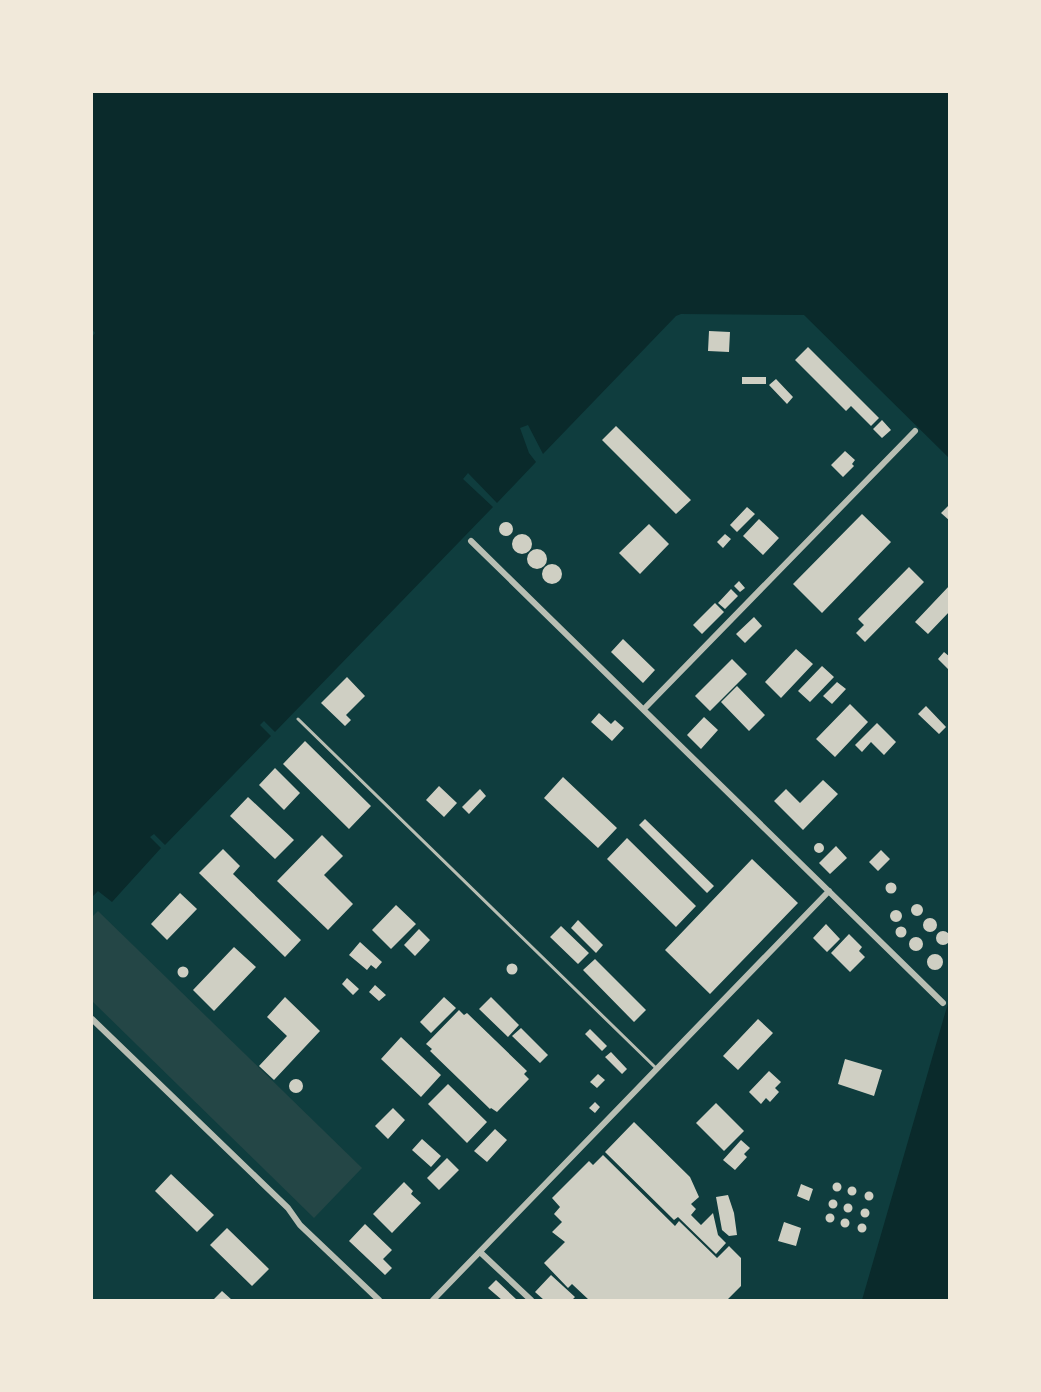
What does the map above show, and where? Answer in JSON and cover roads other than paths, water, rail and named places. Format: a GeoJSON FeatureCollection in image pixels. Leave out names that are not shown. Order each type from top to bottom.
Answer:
{"type":"FeatureCollection","features":[{"type":"Feature","properties":{"kind":"street"},"geometry":{"type":"LineString","coordinates":[[644,709],[915,431]]}},
{"type":"Feature","properties":{"kind":"street"},"geometry":{"type":"LineString","coordinates":[[471,541],[943,1003]]}},
{"type":"Feature","properties":{"kind":"street"},"geometry":{"type":"LineString","coordinates":[[433,1300],[829,891]]}},
{"type":"Feature","properties":{"kind":"street"},"geometry":{"type":"LineString","coordinates":[[92,1019],[288,1208],[300,1225],[379,1300]]}},
{"type":"Feature","properties":{"kind":"street"},"geometry":{"type":"LineString","coordinates":[[480,1252],[531,1300]]}},
{"type":"Feature","properties":{"kind":"lane"},"geometry":{"type":"LineString","coordinates":[[298,719],[657,1069]]}}]}
